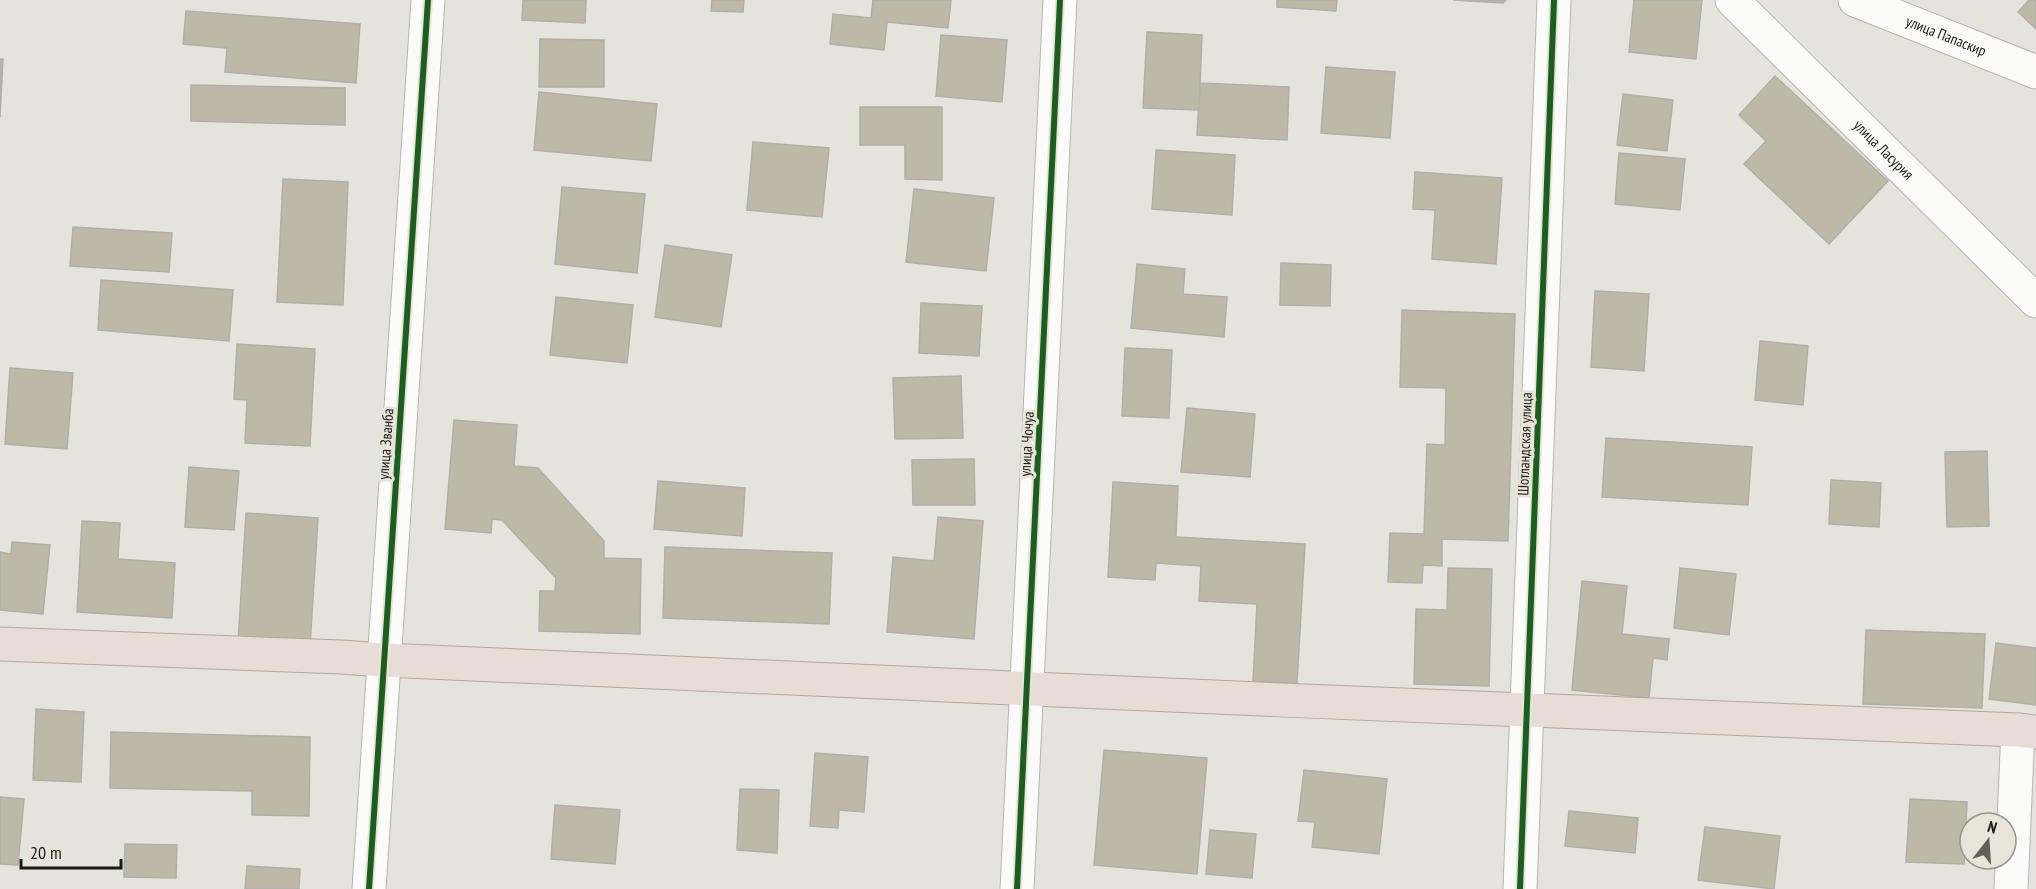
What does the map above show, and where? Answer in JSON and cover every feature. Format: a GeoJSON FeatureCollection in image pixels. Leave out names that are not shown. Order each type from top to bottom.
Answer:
{"type":"FeatureCollection","features":[{"type":"Feature","properties":{"kind":"highway"},"geometry":{"type":"LineString","coordinates":[[0,644],[2027,731]]}},
{"type":"Feature","properties":{"kind":"street","name":"улица Званба"},"geometry":{"type":"LineString","coordinates":[[369,889],[428,0]]}},
{"type":"Feature","properties":{"kind":"street","name":"улица Чочуа"},"geometry":{"type":"LineString","coordinates":[[1017,889],[1060,0]]}},
{"type":"Feature","properties":{"kind":"street","name":"Шотландская улица"},"geometry":{"type":"LineString","coordinates":[[1520,889],[1554,0]]}},
{"type":"Feature","properties":{"kind":"street","name":"улица Ласурия"},"geometry":{"type":"LineString","coordinates":[[1732,0],[2036,301]]}},
{"type":"Feature","properties":{"kind":"street","name":"улица Папаскир"},"geometry":{"type":"LineString","coordinates":[[1855,0],[2036,72]]}},
{"type":"Feature","properties":{"kind":"street"},"geometry":{"type":"LineString","coordinates":[[2011,889],[2027,731]]}},
{"type":"Feature","properties":{"kind":"building"},"geometry":{"type":"Polygon","coordinates":[[[523,0],[586,0],[585,23],[522,20],[523,0]]]}},
{"type":"Feature","properties":{"kind":"building"},"geometry":{"type":"Polygon","coordinates":[[[712,0],[744,0],[743,12],[711,11],[712,0]]]}},
{"type":"Feature","properties":{"kind":"building"},"geometry":{"type":"Polygon","coordinates":[[[873,0],[951,0],[948,28],[887,22],[884,50],[830,44],[833,14],[871,18],[873,0]]]}},
{"type":"Feature","properties":{"kind":"building"},"geometry":{"type":"Polygon","coordinates":[[[1277,0],[1337,0],[1336,11],[1277,7],[1277,0]]]}},
{"type":"Feature","properties":{"kind":"building"},"geometry":{"type":"Polygon","coordinates":[[[1453,0],[1506,0],[1503,3],[1453,0]]]}},
{"type":"Feature","properties":{"kind":"building"},"geometry":{"type":"Polygon","coordinates":[[[1634,0],[1702,0],[1696,59],[1629,52],[1634,0]]]}},
{"type":"Feature","properties":{"kind":"building"},"geometry":{"type":"Polygon","coordinates":[[[2029,0],[2036,0],[2036,29],[2018,12],[2029,0]]]}},
{"type":"Feature","properties":{"kind":"building"},"geometry":{"type":"Polygon","coordinates":[[[186,11],[360,24],[356,83],[225,72],[227,48],[183,44],[186,11]]]}},
{"type":"Feature","properties":{"kind":"building"},"geometry":{"type":"Polygon","coordinates":[[[1147,32],[1202,35],[1199,110],[1143,108],[1147,32]]]}},
{"type":"Feature","properties":{"kind":"building"},"geometry":{"type":"Polygon","coordinates":[[[941,35],[1007,40],[1002,102],[936,96],[941,35]]]}},
{"type":"Feature","properties":{"kind":"building"},"geometry":{"type":"Polygon","coordinates":[[[540,39],[604,40],[604,87],[539,87],[540,39]]]}},
{"type":"Feature","properties":{"kind":"building"},"geometry":{"type":"Polygon","coordinates":[[[0,59],[3,59],[0,117],[0,59]]]}},
{"type":"Feature","properties":{"kind":"building"},"geometry":{"type":"Polygon","coordinates":[[[1326,67],[1395,72],[1390,138],[1321,133],[1326,67]]]}},
{"type":"Feature","properties":{"kind":"building"},"geometry":{"type":"Polygon","coordinates":[[[1775,76],[1888,181],[1829,244],[1744,164],[1766,141],[1739,115],[1775,76]]]}},
{"type":"Feature","properties":{"kind":"building"},"geometry":{"type":"Polygon","coordinates":[[[1200,83],[1289,87],[1287,140],[1197,135],[1200,83]]]}},
{"type":"Feature","properties":{"kind":"building"},"geometry":{"type":"Polygon","coordinates":[[[191,85],[345,88],[345,125],[191,121],[191,85]]]}},
{"type":"Feature","properties":{"kind":"building"},"geometry":{"type":"Polygon","coordinates":[[[539,92],[657,104],[651,161],[534,150],[539,92]]]}},
{"type":"Feature","properties":{"kind":"building"},"geometry":{"type":"Polygon","coordinates":[[[1623,94],[1673,100],[1667,151],[1617,145],[1623,94]]]}},
{"type":"Feature","properties":{"kind":"building"},"geometry":{"type":"Polygon","coordinates":[[[860,107],[942,107],[942,180],[905,179],[905,145],[860,145],[860,107]]]}},
{"type":"Feature","properties":{"kind":"building"},"geometry":{"type":"Polygon","coordinates":[[[753,142],[829,148],[822,217],[747,210],[753,142]]]}},
{"type":"Feature","properties":{"kind":"building"},"geometry":{"type":"Polygon","coordinates":[[[1156,150],[1235,155],[1232,215],[1152,209],[1156,150]]]}},
{"type":"Feature","properties":{"kind":"building"},"geometry":{"type":"Polygon","coordinates":[[[1619,153],[1685,159],[1680,210],[1615,204],[1619,153]]]}},
{"type":"Feature","properties":{"kind":"building"},"geometry":{"type":"Polygon","coordinates":[[[1415,172],[1502,178],[1496,264],[1432,259],[1435,210],[1413,209],[1415,172]]]}},
{"type":"Feature","properties":{"kind":"building"},"geometry":{"type":"Polygon","coordinates":[[[283,179],[348,182],[343,305],[277,302],[283,179]]]}},
{"type":"Feature","properties":{"kind":"building"},"geometry":{"type":"Polygon","coordinates":[[[562,187],[645,194],[637,273],[555,264],[562,187]]]}},
{"type":"Feature","properties":{"kind":"building"},"geometry":{"type":"Polygon","coordinates":[[[914,189],[994,198],[986,271],[906,262],[914,189]]]}},
{"type":"Feature","properties":{"kind":"building"},"geometry":{"type":"Polygon","coordinates":[[[73,227],[172,233],[169,272],[70,266],[73,227]]]}},
{"type":"Feature","properties":{"kind":"building"},"geometry":{"type":"Polygon","coordinates":[[[665,245],[732,255],[721,327],[655,317],[665,245]]]}},
{"type":"Feature","properties":{"kind":"building"},"geometry":{"type":"Polygon","coordinates":[[[1281,263],[1331,265],[1330,306],[1280,305],[1281,263]]]}},
{"type":"Feature","properties":{"kind":"building"},"geometry":{"type":"Polygon","coordinates":[[[1137,264],[1185,269],[1183,294],[1227,297],[1224,337],[1131,328],[1137,264]]]}},
{"type":"Feature","properties":{"kind":"building"},"geometry":{"type":"Polygon","coordinates":[[[101,280],[233,290],[229,341],[98,330],[101,280]]]}},
{"type":"Feature","properties":{"kind":"building"},"geometry":{"type":"Polygon","coordinates":[[[1595,291],[1649,294],[1644,371],[1591,367],[1595,291]]]}},
{"type":"Feature","properties":{"kind":"building"},"geometry":{"type":"Polygon","coordinates":[[[556,297],[633,305],[627,363],[550,355],[556,297]]]}},
{"type":"Feature","properties":{"kind":"building"},"geometry":{"type":"Polygon","coordinates":[[[921,303],[982,306],[979,356],[919,353],[921,303]]]}},
{"type":"Feature","properties":{"kind":"building"},"geometry":{"type":"Polygon","coordinates":[[[1402,310],[1515,314],[1508,541],[1442,539],[1442,566],[1423,565],[1422,583],[1388,582],[1390,533],[1424,534],[1427,444],[1445,445],[1446,388],[1400,387],[1402,310]]]}},
{"type":"Feature","properties":{"kind":"building"},"geometry":{"type":"Polygon","coordinates":[[[1760,341],[1808,346],[1803,405],[1755,400],[1760,341]]]}},
{"type":"Feature","properties":{"kind":"building"},"geometry":{"type":"Polygon","coordinates":[[[237,344],[315,349],[310,446],[245,443],[247,400],[234,399],[237,344]]]}},
{"type":"Feature","properties":{"kind":"building"},"geometry":{"type":"Polygon","coordinates":[[[1125,348],[1172,350],[1169,418],[1122,416],[1125,348]]]}},
{"type":"Feature","properties":{"kind":"building"},"geometry":{"type":"Polygon","coordinates":[[[10,368],[73,373],[67,449],[5,444],[10,368]]]}},
{"type":"Feature","properties":{"kind":"building"},"geometry":{"type":"Polygon","coordinates":[[[961,376],[963,438],[895,439],[893,378],[961,376]]]}},
{"type":"Feature","properties":{"kind":"building"},"geometry":{"type":"Polygon","coordinates":[[[1187,408],[1255,414],[1250,477],[1181,472],[1187,408]]]}},
{"type":"Feature","properties":{"kind":"building"},"geometry":{"type":"Polygon","coordinates":[[[454,420],[517,425],[514,466],[538,468],[604,541],[604,558],[641,559],[640,634],[539,631],[540,591],[555,591],[556,578],[502,520],[492,519],[491,533],[445,529],[454,420]]]}},
{"type":"Feature","properties":{"kind":"building"},"geometry":{"type":"Polygon","coordinates":[[[1606,438],[1752,447],[1748,505],[1602,497],[1606,438]]]}},
{"type":"Feature","properties":{"kind":"building"},"geometry":{"type":"Polygon","coordinates":[[[1987,451],[1989,526],[1947,527],[1945,452],[1987,451]]]}},
{"type":"Feature","properties":{"kind":"building"},"geometry":{"type":"Polygon","coordinates":[[[974,459],[975,505],[913,505],[912,460],[974,459]]]}},
{"type":"Feature","properties":{"kind":"building"},"geometry":{"type":"Polygon","coordinates":[[[189,467],[239,471],[234,530],[185,527],[189,467]]]}},
{"type":"Feature","properties":{"kind":"building"},"geometry":{"type":"Polygon","coordinates":[[[1831,480],[1881,483],[1879,527],[1829,524],[1831,480]]]}},
{"type":"Feature","properties":{"kind":"building"},"geometry":{"type":"Polygon","coordinates":[[[658,481],[745,488],[742,536],[654,529],[658,481]]]}},
{"type":"Feature","properties":{"kind":"building"},"geometry":{"type":"Polygon","coordinates":[[[1113,482],[1178,486],[1176,537],[1305,544],[1297,683],[1253,681],[1257,604],[1199,601],[1201,566],[1156,563],[1155,580],[1108,577],[1113,482]]]}},
{"type":"Feature","properties":{"kind":"building"},"geometry":{"type":"Polygon","coordinates":[[[246,513],[318,518],[310,647],[238,643],[246,513]]]}},
{"type":"Feature","properties":{"kind":"building"},"geometry":{"type":"Polygon","coordinates":[[[938,517],[983,521],[974,639],[887,632],[893,557],[934,561],[938,517]]]}},
{"type":"Feature","properties":{"kind":"building"},"geometry":{"type":"Polygon","coordinates":[[[82,521],[120,523],[118,559],[175,563],[172,618],[77,612],[82,521]]]}},
{"type":"Feature","properties":{"kind":"building"},"geometry":{"type":"Polygon","coordinates":[[[12,542],[50,545],[43,614],[0,610],[0,552],[11,554],[12,542]]]}},
{"type":"Feature","properties":{"kind":"building"},"geometry":{"type":"Polygon","coordinates":[[[665,547],[832,553],[829,624],[663,618],[665,547]]]}},
{"type":"Feature","properties":{"kind":"building"},"geometry":{"type":"Polygon","coordinates":[[[1448,568],[1492,569],[1489,686],[1414,684],[1416,609],[1447,610],[1448,568]]]}},
{"type":"Feature","properties":{"kind":"building"},"geometry":{"type":"Polygon","coordinates":[[[1680,568],[1736,574],[1729,635],[1674,628],[1680,568]]]}},
{"type":"Feature","properties":{"kind":"building"},"geometry":{"type":"Polygon","coordinates":[[[1582,581],[1627,586],[1622,634],[1669,639],[1667,660],[1653,658],[1649,698],[1572,690],[1582,581]]]}},
{"type":"Feature","properties":{"kind":"building"},"geometry":{"type":"Polygon","coordinates":[[[1866,630],[1985,634],[1982,708],[1863,704],[1866,630]]]}},
{"type":"Feature","properties":{"kind":"building"},"geometry":{"type":"Polygon","coordinates":[[[1996,643],[2036,648],[2036,705],[1989,699],[1996,643]]]}},
{"type":"Feature","properties":{"kind":"building"},"geometry":{"type":"Polygon","coordinates":[[[36,709],[84,712],[81,782],[33,780],[36,709]]]}},
{"type":"Feature","properties":{"kind":"building"},"geometry":{"type":"Polygon","coordinates":[[[111,732],[310,737],[309,816],[252,815],[252,791],[110,788],[111,732]]]}},
{"type":"Feature","properties":{"kind":"building"},"geometry":{"type":"Polygon","coordinates":[[[1104,750],[1207,758],[1197,874],[1094,865],[1104,750]]]}},
{"type":"Feature","properties":{"kind":"building"},"geometry":{"type":"Polygon","coordinates":[[[815,753],[868,757],[864,812],[839,810],[838,828],[810,826],[815,753]]]}},
{"type":"Feature","properties":{"kind":"building"},"geometry":{"type":"Polygon","coordinates":[[[1304,770],[1387,779],[1379,854],[1312,847],[1315,822],[1298,821],[1304,770]]]}},
{"type":"Feature","properties":{"kind":"building"},"geometry":{"type":"Polygon","coordinates":[[[740,789],[779,790],[777,853],[737,850],[740,789]]]}},
{"type":"Feature","properties":{"kind":"building"},"geometry":{"type":"Polygon","coordinates":[[[0,797],[24,799],[18,865],[0,864],[0,797]]]}},
{"type":"Feature","properties":{"kind":"building"},"geometry":{"type":"Polygon","coordinates":[[[1910,799],[1967,802],[1967,811],[1958,811],[1958,864],[1906,862],[1910,799]]]}},
{"type":"Feature","properties":{"kind":"building"},"geometry":{"type":"Polygon","coordinates":[[[555,805],[620,810],[615,864],[551,859],[555,805]]]}},
{"type":"Feature","properties":{"kind":"building"},"geometry":{"type":"Polygon","coordinates":[[[1569,811],[1638,818],[1635,853],[1565,846],[1569,811]]]}},
{"type":"Feature","properties":{"kind":"building"},"geometry":{"type":"Polygon","coordinates":[[[1705,827],[1780,836],[1774,889],[1698,880],[1705,827]]]}},
{"type":"Feature","properties":{"kind":"building"},"geometry":{"type":"Polygon","coordinates":[[[1210,830],[1256,834],[1252,878],[1206,874],[1210,830]]]}},
{"type":"Feature","properties":{"kind":"building"},"geometry":{"type":"Polygon","coordinates":[[[125,844],[177,845],[176,878],[124,877],[125,844]]]}},
{"type":"Feature","properties":{"kind":"building"},"geometry":{"type":"Polygon","coordinates":[[[247,866],[300,869],[299,889],[245,889],[247,866]]]}},
{"type":"Feature","properties":{"kind":"cycle path"},"geometry":{"type":"LineString","coordinates":[[369,889],[428,0]]}},
{"type":"Feature","properties":{"kind":"cycle path"},"geometry":{"type":"LineString","coordinates":[[1017,889],[1060,0]]}},
{"type":"Feature","properties":{"kind":"cycle path"},"geometry":{"type":"LineString","coordinates":[[1520,889],[1554,0]]}}]}
